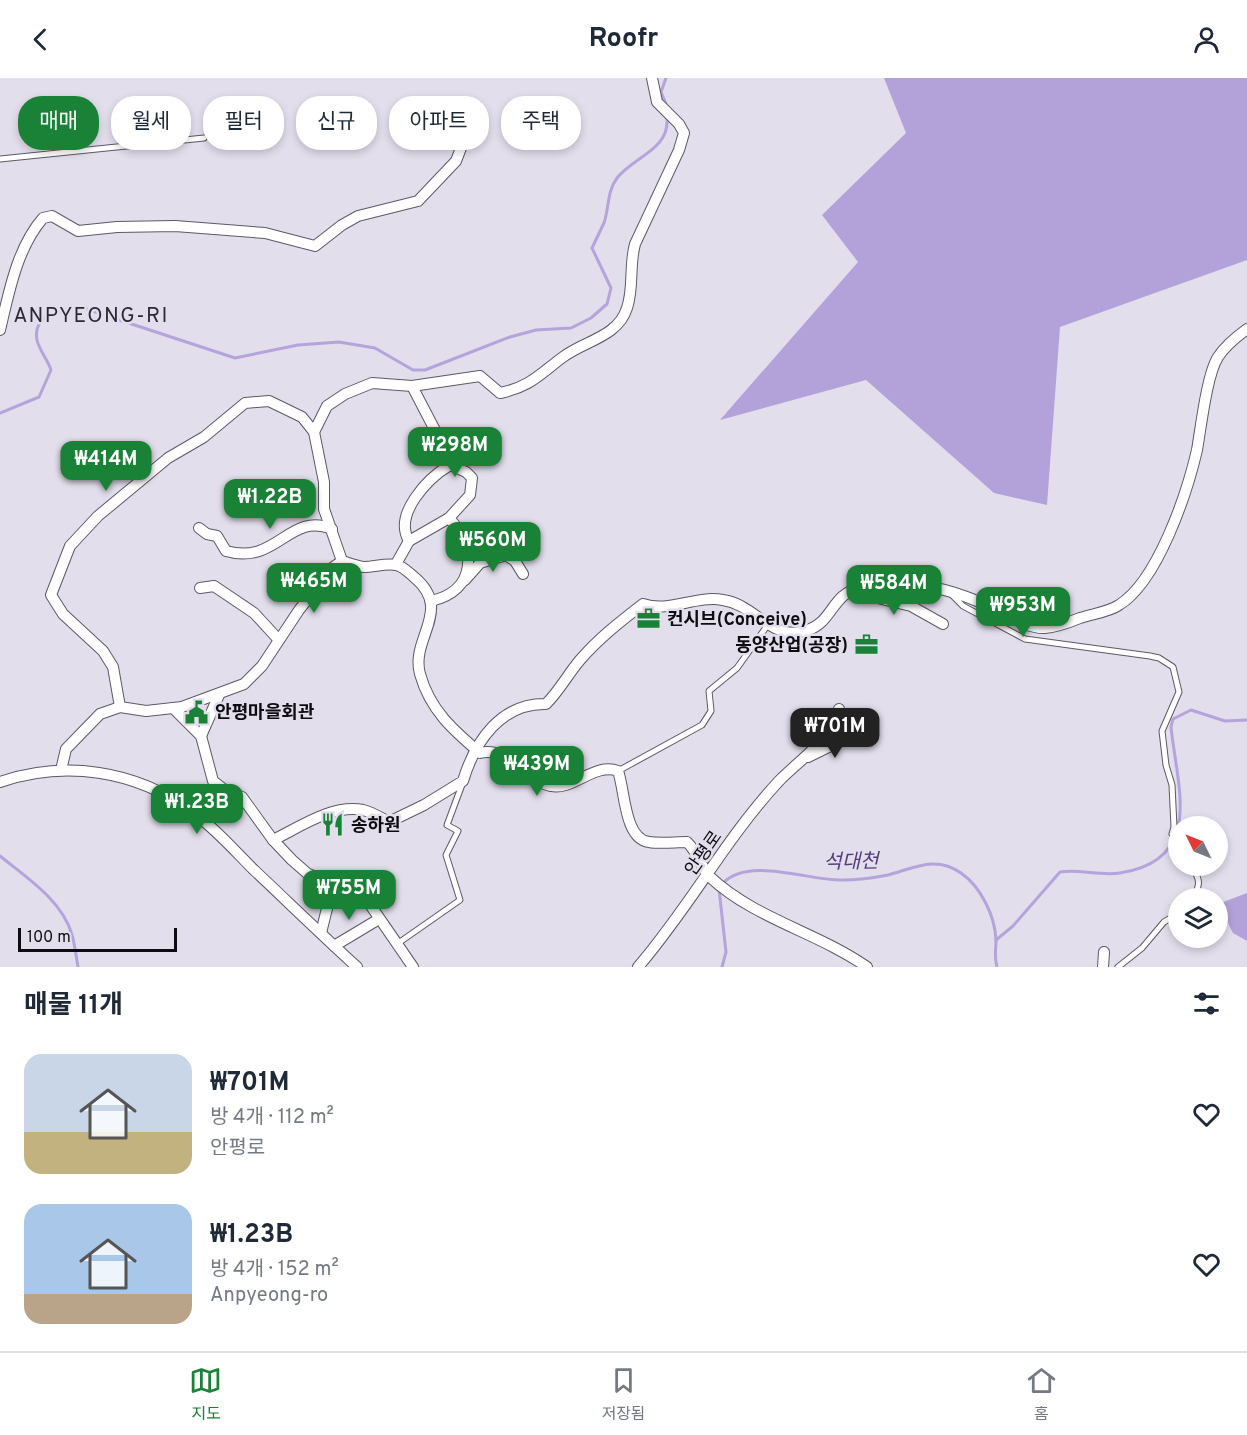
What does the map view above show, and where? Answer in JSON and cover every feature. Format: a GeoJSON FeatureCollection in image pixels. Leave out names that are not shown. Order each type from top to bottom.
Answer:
{"type":"FeatureCollection","features":[{"type":"Feature","properties":{"kind":"street"},"geometry":{"type":"LineString","coordinates":[[314,432],[327,406],[345,394],[372,382],[412,386],[480,376],[500,393],[519,389],[544,373],[563,356],[611,331],[627,309],[630,260],[635,244],[680,150],[684,133],[657,102],[651,78]]}},
{"type":"Feature","properties":{"kind":"street"},"geometry":{"type":"LineString","coordinates":[[0,330],[12,280],[35,227],[43,218],[52,216],[78,231],[117,227],[175,226],[265,233],[315,246],[358,216],[418,201],[456,161],[460,150]]}},
{"type":"Feature","properties":{"kind":"street"},"geometry":{"type":"LineString","coordinates":[[273,840],[321,816],[347,810],[364,810],[389,822],[424,805],[463,781],[476,749],[490,728],[512,710],[530,704],[546,704],[562,688],[579,661],[610,630],[643,604],[658,609],[693,601],[722,600],[752,610],[767,626],[777,631],[793,634],[810,630],[826,620],[843,596],[859,588],[893,584],[920,584],[946,590],[990,606],[1027,624],[1045,628],[1119,606],[1136,590],[1157,560],[1174,523],[1194,462],[1217,359],[1247,320]]}},
{"type":"Feature","properties":{"kind":"street"},"geometry":{"type":"LineString","coordinates":[[1233,339],[1247,329]]}},
{"type":"Feature","properties":{"kind":"street"},"geometry":{"type":"LineString","coordinates":[[409,541],[405,534],[405,521],[412,502],[450,465],[450,459],[412,386]]}},
{"type":"Feature","properties":{"kind":"street"},"geometry":{"type":"LineString","coordinates":[[120,707],[113,667],[103,651],[63,614],[51,595],[70,546],[98,516],[168,458],[204,436],[245,403],[269,401],[302,417],[314,432],[324,483],[324,509],[342,561]]}},
{"type":"Feature","properties":{"kind":"street"},"geometry":{"type":"LineString","coordinates":[[396,564],[409,541],[449,518],[470,495],[472,478],[466,472],[450,465]]}},
{"type":"Feature","properties":{"kind":"street"},"geometry":{"type":"LineString","coordinates":[[449,518],[465,538],[469,549],[465,580]]}},
{"type":"Feature","properties":{"kind":"street"},"geometry":{"type":"LineString","coordinates":[[199,528],[207,534],[217,536],[226,551],[253,555],[306,524],[322,524],[332,529]]}},
{"type":"Feature","properties":{"kind":"street"},"geometry":{"type":"LineString","coordinates":[[432,601],[448,597],[480,563],[506,555],[515,561],[523,574]]}},
{"type":"Feature","properties":{"kind":"street"},"geometry":{"type":"LineString","coordinates":[[342,561],[362,567],[396,564],[421,583],[432,601],[432,613],[419,659],[420,673],[425,688],[449,728],[480,753],[489,751],[510,759],[543,784],[555,788],[605,769],[618,771],[634,833],[647,842],[687,842],[699,854],[717,882],[753,908],[834,946],[867,967]]}},
{"type":"Feature","properties":{"kind":"street"},"geometry":{"type":"LineString","coordinates":[[61,770],[66,749],[100,714],[120,707],[146,711],[173,708],[244,684],[253,676],[332,568],[342,561]]}},
{"type":"Feature","properties":{"kind":"street"},"geometry":{"type":"LineString","coordinates":[[200,588],[214,586],[254,614],[278,639]]}},
{"type":"Feature","properties":{"kind":"street"},"geometry":{"type":"LineString","coordinates":[[852,592],[911,606],[942,624]]}},
{"type":"Feature","properties":{"kind":"street"},"geometry":{"type":"LineString","coordinates":[[201,736],[219,694]]}},
{"type":"Feature","properties":{"kind":"street"},"geometry":{"type":"LineString","coordinates":[[173,708],[201,736],[213,781],[226,791],[242,797],[273,840],[308,874],[324,880],[346,883],[360,890],[413,967]]}},
{"type":"Feature","properties":{"kind":"street","name":"안평로"},"geometry":{"type":"LineString","coordinates":[[638,967],[665,935],[717,882],[779,781],[836,724],[839,709]]}},
{"type":"Feature","properties":{"kind":"street"},"geometry":{"type":"LineString","coordinates":[[800,761],[863,730],[873,718]]}},
{"type":"Feature","properties":{"kind":"street"},"geometry":{"type":"LineString","coordinates":[[863,730],[873,737]]}},
{"type":"Feature","properties":{"kind":"street"},"geometry":{"type":"LineString","coordinates":[[0,782],[44,770],[114,775],[139,782],[191,811],[357,967]]}},
{"type":"Feature","properties":{"kind":"street"},"geometry":{"type":"LineString","coordinates":[[321,933],[331,892],[324,880]]}},
{"type":"Feature","properties":{"kind":"street"},"geometry":{"type":"LineString","coordinates":[[334,946],[379,920]]}},
{"type":"Feature","properties":{"kind":"street"},"geometry":{"type":"LineString","coordinates":[[1103,967],[1104,952]]}},
{"type":"Feature","properties":{"kind":"lane"},"geometry":{"type":"LineString","coordinates":[[0,159],[203,138]]}},
{"type":"Feature","properties":{"kind":"lane"},"geometry":{"type":"LineString","coordinates":[[946,590],[963,606],[1025,639],[1150,656],[1159,658],[1173,667],[1179,692],[1162,731],[1166,765],[1172,784],[1175,816]]}},
{"type":"Feature","properties":{"kind":"lane"},"geometry":{"type":"LineString","coordinates":[[618,771],[702,725],[711,711],[709,691],[737,668],[767,626]]}},
{"type":"Feature","properties":{"kind":"lane"},"geometry":{"type":"LineString","coordinates":[[396,944],[460,900],[446,855],[458,831],[447,825],[463,781]]}},
{"type":"Feature","properties":{"kind":"lane"},"geometry":{"type":"LineString","coordinates":[[1118,967],[1142,948],[1156,929],[1168,921]]}},
{"type":"Feature","properties":{"kind":"shaded area"},"geometry":{"type":"Polygon","coordinates":[[[884,78],[1247,78],[1247,260],[1060,327],[1047,505],[994,493],[866,380],[720,420],[858,262],[822,215],[906,133],[884,78]]]}},
{"type":"Feature","properties":{"kind":"shaded area"},"geometry":{"type":"Polygon","coordinates":[[[1247,893],[1247,941],[1233,933],[1228,923],[1228,900],[1247,893]]]}},
{"type":"Feature","properties":{"kind":"waterway"},"geometry":{"type":"LineString","coordinates":[[666,78],[661,92],[666,104]]}},
{"type":"Feature","properties":{"kind":"waterway"},"geometry":{"type":"LineString","coordinates":[[0,413],[39,397],[51,370],[38,344],[39,324],[51,314],[67,309],[83,308],[235,358],[298,345],[339,342],[375,348],[413,370],[425,370],[510,337],[536,330],[571,328],[591,318],[607,304],[611,288],[592,248],[604,223],[614,183],[624,170],[657,145],[663,137],[667,117]]}},
{"type":"Feature","properties":{"kind":"waterway"},"geometry":{"type":"LineString","coordinates":[[996,940],[1013,926],[1060,872],[1120,873],[1147,865],[1165,853],[1175,837],[1180,818],[1178,773],[1171,727],[1173,719],[1191,710],[1225,721],[1247,720]]}},
{"type":"Feature","properties":{"kind":"waterway"},"geometry":{"type":"LineString","coordinates":[[0,856],[32,881],[61,911],[72,935],[78,967]]}},
{"type":"Feature","properties":{"kind":"waterway","name":"석대천"},"geometry":{"type":"LineString","coordinates":[[723,883],[734,875],[748,871],[763,870],[848,880],[888,875],[925,865],[943,865],[961,873],[968,879],[986,903],[995,931],[997,967]]}},
{"type":"Feature","properties":{"kind":"waterway","name":"석대천"},"geometry":{"type":"LineString","coordinates":[[719,889],[726,952],[722,967]]}},
{"type":"Feature","properties":{"kind":"place","name":"컨시브(Conceive)"},"geometry":{"type":"Point","coordinates":[649,619]}},
{"type":"Feature","properties":{"kind":"place","name":"동양산업(공장)"},"geometry":{"type":"Point","coordinates":[866,645]}},
{"type":"Feature","properties":{"kind":"place","name":"안평마을회관"},"geometry":{"type":"Point","coordinates":[197,712]}},
{"type":"Feature","properties":{"kind":"place","name":"송하원"},"geometry":{"type":"Point","coordinates":[333,825]}},
{"type":"Feature","properties":{"kind":"district","name":"ANPYEONG-RI"},"geometry":{"type":"Point","coordinates":[91,315]}}]}
